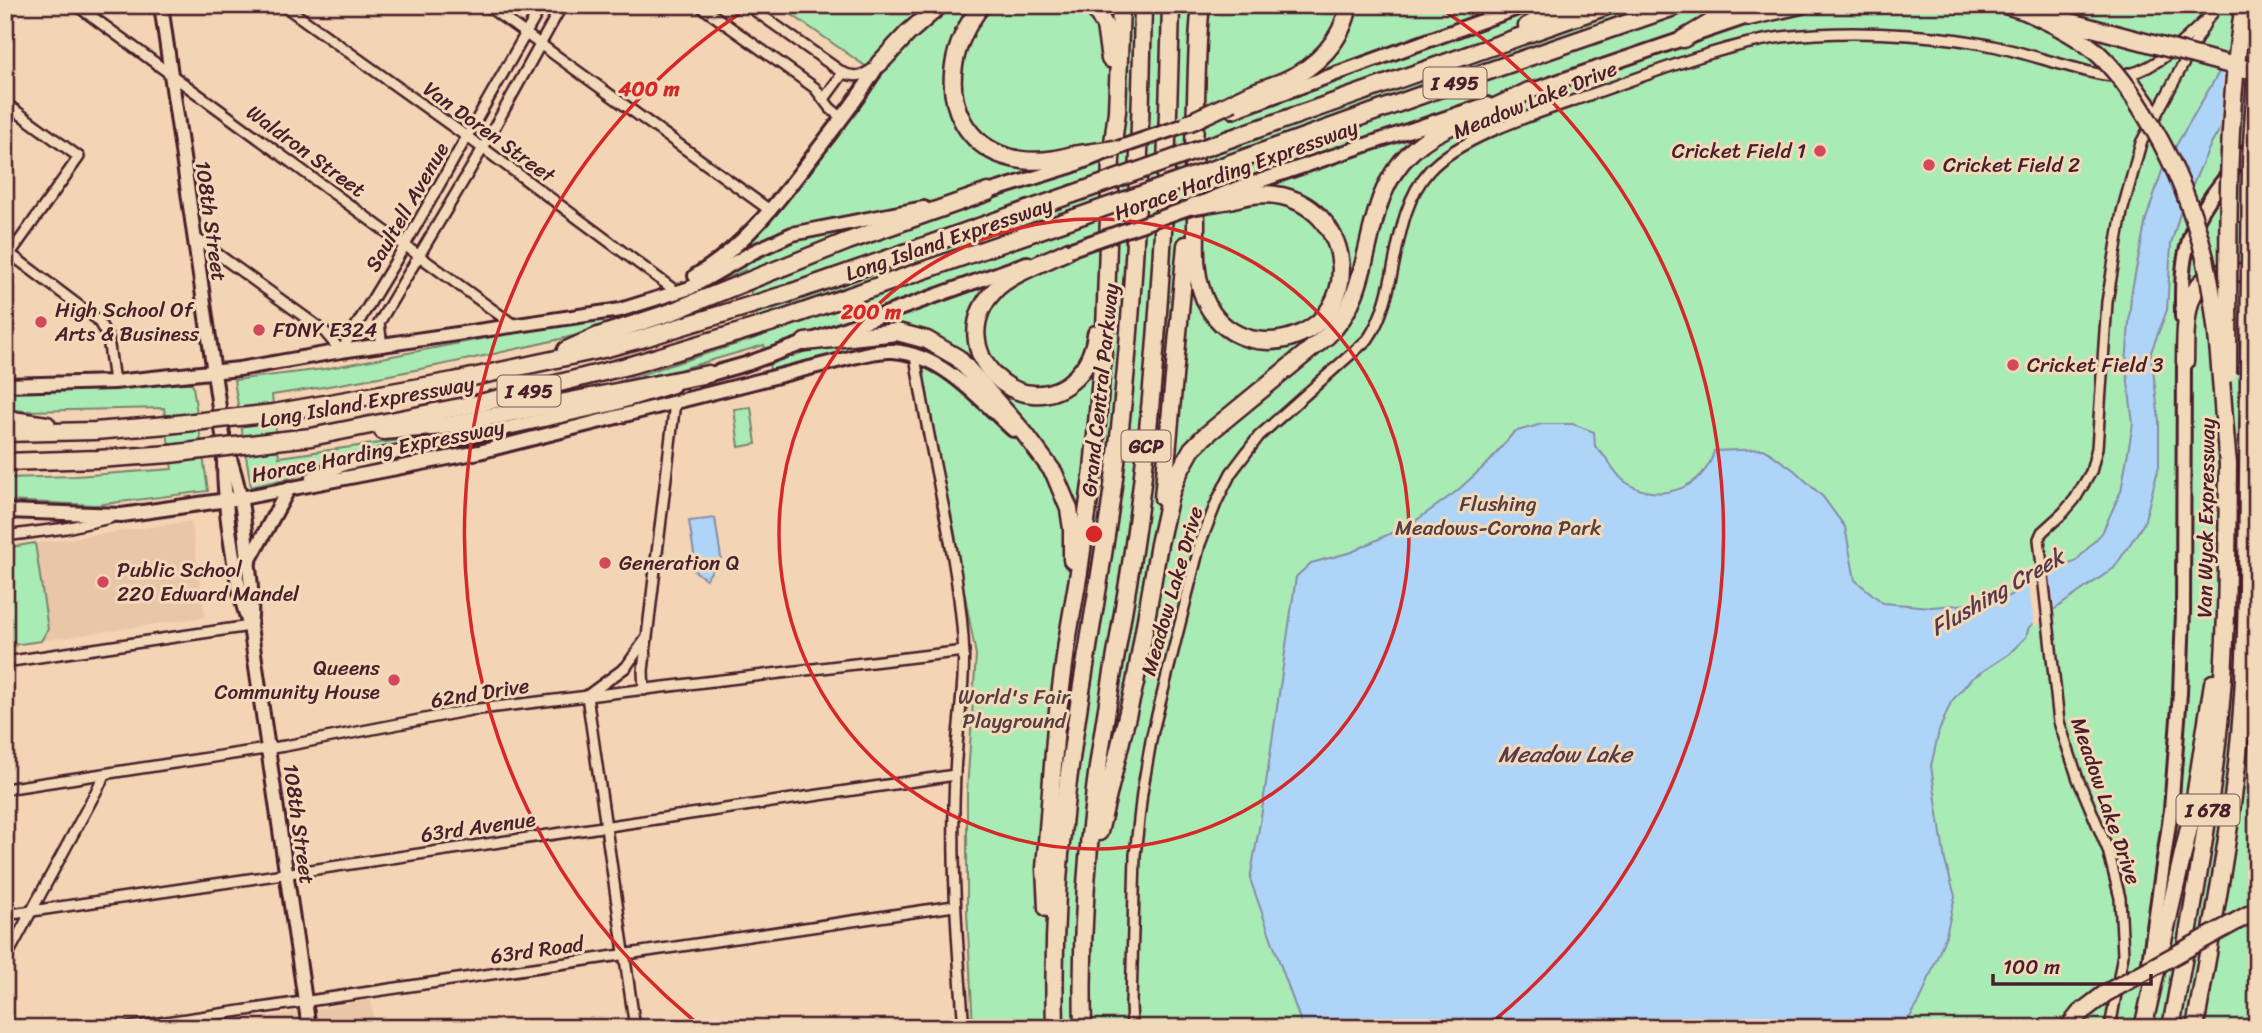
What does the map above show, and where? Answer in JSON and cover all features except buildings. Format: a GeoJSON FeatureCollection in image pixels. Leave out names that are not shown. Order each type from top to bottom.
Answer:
{"type":"FeatureCollection","features":[{"type":"Feature","properties":{"kind":"highway"},"geometry":{"type":"LineString","coordinates":[[879,64],[940,5]]}},
{"type":"Feature","properties":{"kind":"highway"},"geometry":{"type":"LineString","coordinates":[[982,5],[963,33],[954,64],[953,93],[963,123],[983,145],[1001,155],[1036,160],[1073,160],[1113,154]]}},
{"type":"Feature","properties":{"kind":"highway"},"geometry":{"type":"LineString","coordinates":[[1093,5],[1105,26],[1109,44],[1107,109],[1113,154]]}},
{"type":"Feature","properties":{"kind":"highway"},"geometry":{"type":"LineString","coordinates":[[1054,997],[1045,869],[1056,726],[1094,457],[1105,330],[1121,5]]}},
{"type":"Feature","properties":{"kind":"highway","name":"Grand Central Parkway"},"geometry":{"type":"LineString","coordinates":[[1055,1028],[1057,882],[1065,805],[1106,542],[1125,371],[1136,216],[1143,5]]}},
{"type":"Feature","properties":{"kind":"highway","name":"GCP"},"geometry":{"type":"LineString","coordinates":[[1083,1028],[1086,883],[1095,788],[1135,541],[1150,408],[1162,244],[1171,5]]}},
{"type":"Feature","properties":{"kind":"highway"},"geometry":{"type":"LineString","coordinates":[[1086,883],[1139,663],[1159,544],[1193,180],[1199,5]]}},
{"type":"Feature","properties":{"kind":"highway"},"geometry":{"type":"LineString","coordinates":[[1188,123],[1233,106],[1314,63],[1338,36],[1349,5]]}},
{"type":"Feature","properties":{"kind":"highway"},"geometry":{"type":"LineString","coordinates":[[1475,53],[1550,14],[1576,5]]}},
{"type":"Feature","properties":{"kind":"highway","name":"Long Island Expressway"},"geometry":{"type":"LineString","coordinates":[[5,433],[95,431],[274,413],[379,396],[603,349],[751,306],[1610,5]]}},
{"type":"Feature","properties":{"kind":"highway","name":"Long Island Expressway"},"geometry":{"type":"LineString","coordinates":[[5,462],[170,454],[311,437],[480,403],[644,362],[780,320],[1680,5]]}},
{"type":"Feature","properties":{"kind":"highway"},"geometry":{"type":"LineString","coordinates":[[1683,39],[1745,11],[1801,5]]}},
{"type":"Feature","properties":{"kind":"highway"},"geometry":{"type":"LineString","coordinates":[[2005,5],[2257,71]]}},
{"type":"Feature","properties":{"kind":"highway","name":"Van Wyck Expressway"},"geometry":{"type":"LineString","coordinates":[[2171,1028],[2213,779],[2224,665],[2231,124],[2244,5]]}},
{"type":"Feature","properties":{"kind":"highway"},"geometry":{"type":"LineString","coordinates":[[2025,11],[2077,38],[2113,70],[2148,118],[2177,176],[2198,231],[2207,272],[2228,464]]}},
{"type":"Feature","properties":{"kind":"highway","name":"Van Wyck Expressway"},"geometry":{"type":"LineString","coordinates":[[2195,1028],[2224,859],[2243,696],[2247,590],[2252,124],[2257,60]]}},
{"type":"Feature","properties":{"kind":"highway"},"geometry":{"type":"LineString","coordinates":[[1159,544],[1174,485],[1181,466],[1192,449],[1327,335],[1344,316],[1358,282],[1380,197],[1399,164],[1425,139],[1441,130],[1529,92]]}},
{"type":"Feature","properties":{"kind":"highway"},"geometry":{"type":"LineString","coordinates":[[2250,223],[2257,174]]}},
{"type":"Feature","properties":{"kind":"highway"},"geometry":{"type":"LineString","coordinates":[[1193,180],[1196,270],[1202,293],[1212,312],[1224,326],[1250,338],[1278,340],[1305,332],[1325,315],[1337,292],[1341,257],[1331,230],[1310,208],[1283,197],[1252,195],[1230,195],[1194,206]]}},
{"type":"Feature","properties":{"kind":"highway"},"geometry":{"type":"LineString","coordinates":[[528,365],[598,336],[671,312],[848,241],[988,192]]}},
{"type":"Feature","properties":{"kind":"highway"},"geometry":{"type":"LineString","coordinates":[[1069,250],[1007,280],[988,298],[978,316],[976,336],[984,363],[998,380],[1017,390],[1038,394],[1056,390],[1072,380],[1085,367],[1095,342],[1107,252]]}},
{"type":"Feature","properties":{"kind":"highway"},"geometry":{"type":"LineString","coordinates":[[2185,362],[2189,306],[2200,284],[2206,278],[2221,272],[2241,272],[2257,278]]}},
{"type":"Feature","properties":{"kind":"highway"},"geometry":{"type":"LineString","coordinates":[[805,342],[830,341],[885,332],[917,336],[958,358],[974,375],[1025,434],[1054,473],[1065,497],[1072,529],[1067,642]]}},
{"type":"Feature","properties":{"kind":"highway"},"geometry":{"type":"LineString","coordinates":[[311,437],[444,426],[708,374]]}},
{"type":"Feature","properties":{"kind":"highway"},"geometry":{"type":"LineString","coordinates":[[5,419],[95,431]]}},
{"type":"Feature","properties":{"kind":"highway"},"geometry":{"type":"LineString","coordinates":[[2141,1028],[2191,819],[2227,590]]}},
{"type":"Feature","properties":{"kind":"highway"},"geometry":{"type":"LineString","coordinates":[[2247,590],[2257,736]]}},
{"type":"Feature","properties":{"kind":"highway"},"geometry":{"type":"LineString","coordinates":[[2067,1028],[2080,1013],[2106,993],[2257,911]]}},
{"type":"Feature","properties":{"kind":"main road","name":"108th Street"},"geometry":{"type":"LineString","coordinates":[[161,5],[224,442],[225,501],[242,606],[250,626],[309,1028]]}},
{"type":"Feature","properties":{"kind":"main road"},"geometry":{"type":"LineString","coordinates":[[1233,106],[1526,5]]}},
{"type":"Feature","properties":{"kind":"main road"},"geometry":{"type":"LineString","coordinates":[[1745,11],[1779,5]]}},
{"type":"Feature","properties":{"kind":"main road","name":"Horace Harding Expressway"},"geometry":{"type":"LineString","coordinates":[[1230,195],[1461,112],[1529,92],[1683,39]]}},
{"type":"Feature","properties":{"kind":"main road"},"geometry":{"type":"LineString","coordinates":[[656,300],[720,260],[771,211],[842,118],[879,64]]}},
{"type":"Feature","properties":{"kind":"main road"},"geometry":{"type":"LineString","coordinates":[[1113,154],[1188,123]]}},
{"type":"Feature","properties":{"kind":"main road"},"geometry":{"type":"LineString","coordinates":[[2141,1028],[2168,834],[2180,693],[2185,362],[2182,291],[2189,241],[2200,215],[2257,139]]}},
{"type":"Feature","properties":{"kind":"main road"},"geometry":{"type":"LineString","coordinates":[[5,386],[114,382],[239,369],[341,351],[610,312],[690,288],[759,248],[792,234],[896,215],[988,192],[1073,160]]}},
{"type":"Feature","properties":{"kind":"main road","name":"Horace Harding Expressway"},"geometry":{"type":"LineString","coordinates":[[289,488],[344,464],[656,393],[708,374],[746,364],[1194,206]]}},
{"type":"Feature","properties":{"kind":"main road","name":"Horace Harding Expressway"},"geometry":{"type":"LineString","coordinates":[[5,511],[122,515],[225,501],[479,452],[872,353],[894,351],[915,355]]}},
{"type":"Feature","properties":{"kind":"main road"},"geometry":{"type":"LineString","coordinates":[[915,355],[936,365],[971,392],[1054,473]]}},
{"type":"Feature","properties":{"kind":"main road","name":"108th Street"},"geometry":{"type":"LineString","coordinates":[[224,442],[241,498],[253,605],[250,626]]}},
{"type":"Feature","properties":{"kind":"main road"},"geometry":{"type":"LineString","coordinates":[[248,562],[289,488]]}},
{"type":"Feature","properties":{"kind":"street","name":"Waldron Street"},"geometry":{"type":"LineString","coordinates":[[76,5],[515,326]]}},
{"type":"Feature","properties":{"kind":"street","name":"Van Doren Street"},"geometry":{"type":"LineString","coordinates":[[283,5],[468,137],[673,289]]}},
{"type":"Feature","properties":{"kind":"street"},"geometry":{"type":"LineString","coordinates":[[486,5],[771,211]]}},
{"type":"Feature","properties":{"kind":"street","name":"Saultell Avenue"},"geometry":{"type":"LineString","coordinates":[[341,351],[468,137],[542,5]]}},
{"type":"Feature","properties":{"kind":"street","name":"Saultell Avenue"},"geometry":{"type":"LineString","coordinates":[[379,323],[483,148],[562,5]]}},
{"type":"Feature","properties":{"kind":"street"},"geometry":{"type":"LineString","coordinates":[[699,5],[815,88],[830,108],[842,118]]}},
{"type":"Feature","properties":{"kind":"street"},"geometry":{"type":"LineString","coordinates":[[747,5],[843,73],[855,77],[879,64]]}},
{"type":"Feature","properties":{"kind":"street","name":"Meadow Lake Drive"},"geometry":{"type":"LineString","coordinates":[[1132,1028],[1135,855],[1142,793],[1157,713],[1200,544],[1231,473],[1259,436],[1368,339],[1374,330],[1383,308],[1409,205],[1428,172],[1446,155],[1496,130],[1704,55],[1784,37],[1908,35],[1993,46],[2098,74],[2117,76],[2164,57],[2214,10]]}},
{"type":"Feature","properties":{"kind":"street","name":"Meadow Lake Drive"},"geometry":{"type":"LineString","coordinates":[[2110,1028],[2123,954],[2120,898],[2108,850],[2078,779],[2059,722],[2039,539],[2042,531],[2075,499],[2091,472],[2097,448],[2107,302],[2120,222],[2141,143],[2214,10]]}},
{"type":"Feature","properties":{"kind":"street"},"geometry":{"type":"LineString","coordinates":[[824,99],[843,73]]}},
{"type":"Feature","properties":{"kind":"street"},"geometry":{"type":"LineString","coordinates":[[2129,73],[2157,113]]}},
{"type":"Feature","properties":{"kind":"street"},"geometry":{"type":"LineString","coordinates":[[5,103],[79,157],[7,255],[98,320],[108,338],[114,382]]}},
{"type":"Feature","properties":{"kind":"street"},"geometry":{"type":"LineString","coordinates":[[194,237],[324,331],[341,351]]}},
{"type":"Feature","properties":{"kind":"street"},"geometry":{"type":"LineString","coordinates":[[367,310],[379,323],[382,346]]}},
{"type":"Feature","properties":{"kind":"street"},"geometry":{"type":"LineString","coordinates":[[915,355],[945,517],[964,651],[955,775],[954,906],[964,1028]]}},
{"type":"Feature","properties":{"kind":"street"},"geometry":{"type":"LineString","coordinates":[[644,690],[643,671],[675,402]]}},
{"type":"Feature","properties":{"kind":"street"},"geometry":{"type":"LineString","coordinates":[[5,537],[66,528],[122,515]]}},
{"type":"Feature","properties":{"kind":"street"},"geometry":{"type":"LineString","coordinates":[[5,662],[250,626]]}},
{"type":"Feature","properties":{"kind":"street"},"geometry":{"type":"LineString","coordinates":[[635,1028],[587,696],[626,667],[647,637]]}},
{"type":"Feature","properties":{"kind":"street","name":"62nd Drive"},"geometry":{"type":"LineString","coordinates":[[5,789],[269,749],[471,710],[964,651]]}},
{"type":"Feature","properties":{"kind":"street"},"geometry":{"type":"LineString","coordinates":[[5,960],[105,775]]}},
{"type":"Feature","properties":{"kind":"street","name":"63rd Avenue"},"geometry":{"type":"LineString","coordinates":[[5,915],[955,775]]}},
{"type":"Feature","properties":{"kind":"street","name":"63rd Road"},"geometry":{"type":"LineString","coordinates":[[125,1028],[954,906]]}},
{"type":"Feature","properties":{"kind":"shaded area","name":"Public School 220 Edward Mandel"},"geometry":{"type":"Polygon","coordinates":[[[191,521],[205,617],[5,646],[5,548],[191,521]]]}},
{"type":"Feature","properties":{"kind":"shaded area"},"geometry":{"type":"Polygon","coordinates":[[[371,1000],[375,1028],[256,1028],[255,1019],[371,1000]]]}},
{"type":"Feature","properties":{"kind":"green space","name":"Flushing Meadows-Corona Park"},"geometry":{"type":"Polygon","coordinates":[[[778,5],[2257,5],[2257,1028],[973,1028],[967,912],[967,791],[976,655],[920,356],[845,359],[772,377],[764,345],[671,372],[617,382],[762,336],[750,289],[721,299],[749,285],[745,270],[657,309],[596,330],[414,370],[272,395],[279,457],[423,439],[334,458],[294,477],[251,487],[234,380],[324,369],[518,332],[627,317],[671,301],[743,262],[740,247],[764,227],[881,77],[778,5]]]}},
{"type":"Feature","properties":{"kind":"green space"},"geometry":{"type":"Polygon","coordinates":[[[190,383],[193,386],[208,491],[96,505],[5,501],[5,478],[172,469],[164,408],[26,411],[5,409],[5,392],[102,389],[190,383]]]}},
{"type":"Feature","properties":{"kind":"green space"},"geometry":{"type":"Polygon","coordinates":[[[751,407],[756,444],[739,447],[734,409],[751,407]]]}},
{"type":"Feature","properties":{"kind":"green space"},"geometry":{"type":"Polygon","coordinates":[[[35,543],[48,629],[41,641],[5,646],[5,548],[35,543]]]}},
{"type":"Feature","properties":{"kind":"water","name":"Meadow Lake"},"geometry":{"type":"Polygon","coordinates":[[[2257,7],[2248,83],[2210,146],[2180,213],[2171,244],[2167,310],[2151,352],[2159,421],[2159,466],[2144,523],[2114,568],[2029,627],[2026,637],[2009,654],[1971,679],[1951,702],[1939,731],[1931,766],[1945,861],[1955,896],[1946,935],[1920,1001],[1903,1028],[1303,1028],[1250,879],[1296,577],[1311,563],[1352,552],[1414,522],[1457,491],[1490,461],[1514,432],[1542,424],[1573,424],[1594,432],[1595,446],[1620,477],[1639,489],[1652,492],[1679,489],[1691,483],[1709,464],[1714,451],[1764,449],[1794,470],[1823,497],[1845,527],[1855,580],[1883,603],[1931,607],[1998,602],[2057,568],[2075,562],[2102,533],[2121,491],[2133,424],[2126,365],[2131,295],[2146,219],[2163,168],[2257,7]]]}},
{"type":"Feature","properties":{"kind":"water"},"geometry":{"type":"Polygon","coordinates":[[[715,518],[721,558],[706,579],[686,565],[694,553],[689,521],[715,518]]]}},
{"type":"Feature","properties":{"kind":"pier"},"geometry":{"type":"Polygon","coordinates":[[[2254,5],[2257,5],[2257,77],[2219,137],[2225,54],[2254,5]]]}},
{"type":"Feature","properties":{"kind":"pier"},"geometry":{"type":"Polygon","coordinates":[[[2049,569],[2055,614],[2034,627],[2028,581],[2049,569]]]}},
{"type":"Feature","properties":{"kind":"place","name":"Cricket Field 1"},"geometry":{"type":"Point","coordinates":[1820,151]}},
{"type":"Feature","properties":{"kind":"place","name":"Cricket Field 2"},"geometry":{"type":"Point","coordinates":[1929,165]}},
{"type":"Feature","properties":{"kind":"place","name":"High School Of Arts & Business"},"geometry":{"type":"Point","coordinates":[41,322]}},
{"type":"Feature","properties":{"kind":"place","name":"FDNY E324"},"geometry":{"type":"Point","coordinates":[259,330]}},
{"type":"Feature","properties":{"kind":"place","name":"Cricket Field 3"},"geometry":{"type":"Point","coordinates":[2013,365]}},
{"type":"Feature","properties":{"kind":"place","name":"Generation Q"},"geometry":{"type":"Point","coordinates":[605,563]}},
{"type":"Feature","properties":{"kind":"place","name":"Public School 220 Edward Mandel"},"geometry":{"type":"Point","coordinates":[103,582]}},
{"type":"Feature","properties":{"kind":"place","name":"Queens Community House"},"geometry":{"type":"Point","coordinates":[394,680]}},
{"type":"Feature","properties":{"kind":"water label","name":"Flushing Creek"},"geometry":{"type":"Point","coordinates":[1997,592]}},
{"type":"Feature","properties":{"kind":"park label","name":"World's Fair Playground"},"geometry":{"type":"Point","coordinates":[1014,709]}}]}
